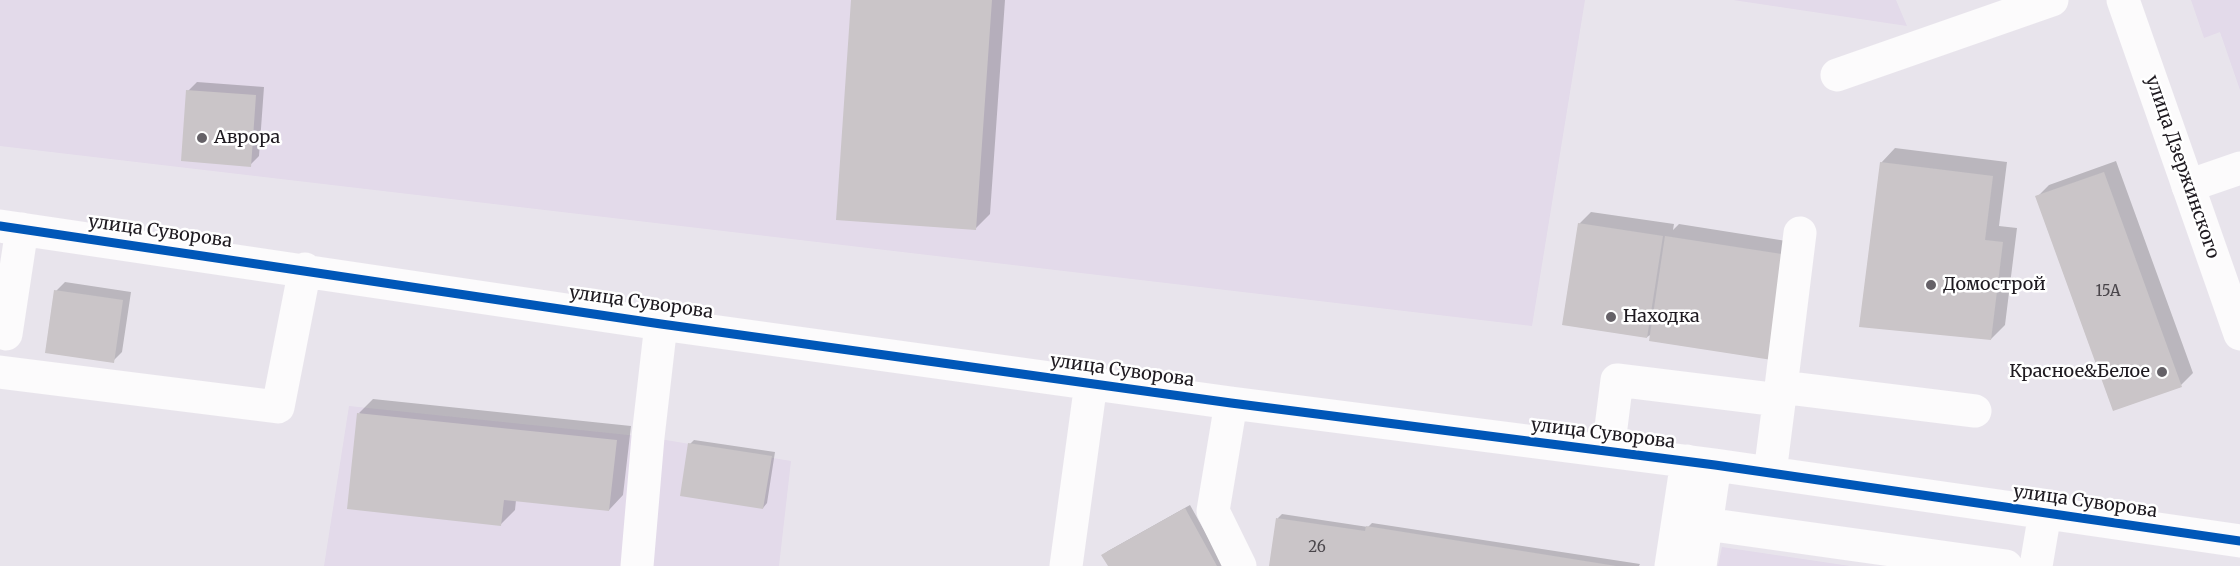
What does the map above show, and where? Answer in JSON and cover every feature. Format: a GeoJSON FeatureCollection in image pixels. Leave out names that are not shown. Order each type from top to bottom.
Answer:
{"type":"FeatureCollection","features":[{"type":"Feature","properties":{"kind":"street"},"geometry":{"type":"LineString","coordinates":[[1838,75],[2052,0]]}},
{"type":"Feature","properties":{"kind":"street","name":"улица Дзержинского"},"geometry":{"type":"LineString","coordinates":[[2123,0],[2240,334]]}},
{"type":"Feature","properties":{"kind":"street"},"geometry":{"type":"LineString","coordinates":[[2188,186],[2240,168]]}},
{"type":"Feature","properties":{"kind":"street"},"geometry":{"type":"LineString","coordinates":[[6,334],[11,228]]}},
{"type":"Feature","properties":{"kind":"street","name":"улица Суворова"},"geometry":{"type":"LineString","coordinates":[[11,228],[305,269],[661,324],[1231,403],[1701,463],[2240,541]]}},
{"type":"Feature","properties":{"kind":"street"},"geometry":{"type":"LineString","coordinates":[[1770,473],[1800,233]]}},
{"type":"Feature","properties":{"kind":"street"},"geometry":{"type":"LineString","coordinates":[[0,372],[278,407],[305,269]]}},
{"type":"Feature","properties":{"kind":"street"},"geometry":{"type":"LineString","coordinates":[[637,566],[661,324]]}},
{"type":"Feature","properties":{"kind":"street"},"geometry":{"type":"LineString","coordinates":[[1608,451],[1617,380],[1975,411]]}},
{"type":"Feature","properties":{"kind":"street"},"geometry":{"type":"LineString","coordinates":[[1066,566],[1091,383]]}},
{"type":"Feature","properties":{"kind":"street"},"geometry":{"type":"LineString","coordinates":[[1231,403],[1213,511],[1240,566]]}},
{"type":"Feature","properties":{"kind":"street"},"geometry":{"type":"LineString","coordinates":[[1700,566],[1707,524],[1701,463]]}},
{"type":"Feature","properties":{"kind":"street"},"geometry":{"type":"LineString","coordinates":[[1671,566],[1701,463]]}},
{"type":"Feature","properties":{"kind":"street"},"geometry":{"type":"LineString","coordinates":[[2036,566],[2045,513]]}},
{"type":"Feature","properties":{"kind":"street"},"geometry":{"type":"LineString","coordinates":[[1707,524],[2006,566]]}},
{"type":"Feature","properties":{"kind":"shaded area"},"geometry":{"type":"Polygon","coordinates":[[[0,0],[1585,0],[1532,326],[0,146],[0,0]]]}},
{"type":"Feature","properties":{"kind":"shaded area"},"geometry":{"type":"Polygon","coordinates":[[[1733,0],[1896,0],[1907,26],[1733,0]]]}},
{"type":"Feature","properties":{"kind":"shaded area"},"geometry":{"type":"Polygon","coordinates":[[[2191,0],[2240,0],[2240,90],[2220,32],[2204,38],[2191,0]]]}},
{"type":"Feature","properties":{"kind":"shaded area"},"geometry":{"type":"Polygon","coordinates":[[[349,406],[648,437],[791,461],[779,566],[324,566],[349,406]]]}},
{"type":"Feature","properties":{"kind":"shaded area"},"geometry":{"type":"Polygon","coordinates":[[[1722,547],[1850,566],[1718,566],[1722,547]]]}},
{"type":"Feature","properties":{"kind":"building"},"geometry":{"type":"Polygon","coordinates":[[[851,0],[992,0],[976,230],[836,220],[851,0]]]}},
{"type":"Feature","properties":{"kind":"building"},"geometry":{"type":"Polygon","coordinates":[[[186,90],[256,95],[251,167],[181,161],[186,90]]]}},
{"type":"Feature","properties":{"kind":"building","name":"Домострой"},"geometry":{"type":"Polygon","coordinates":[[[1880,162],[1993,176],[1985,240],[2003,242],[1991,340],[1859,327],[1880,162]]]}},
{"type":"Feature","properties":{"kind":"building"},"geometry":{"type":"Polygon","coordinates":[[[2104,172],[2182,387],[2113,411],[2035,196],[2104,172]]]}},
{"type":"Feature","properties":{"kind":"building"},"geometry":{"type":"Polygon","coordinates":[[[1578,223],[1663,236],[1647,338],[1562,325],[1578,223]]]}},
{"type":"Feature","properties":{"kind":"building"},"geometry":{"type":"Polygon","coordinates":[[[1665,236],[1788,255],[1772,360],[1649,341],[1665,236]]]}},
{"type":"Feature","properties":{"kind":"building"},"geometry":{"type":"Polygon","coordinates":[[[54,290],[123,300],[114,363],[45,353],[54,290]]]}},
{"type":"Feature","properties":{"kind":"building"},"geometry":{"type":"Polygon","coordinates":[[[357,413],[617,440],[609,511],[504,500],[501,526],[347,509],[357,413]]]}},
{"type":"Feature","properties":{"kind":"building"},"geometry":{"type":"Polygon","coordinates":[[[688,443],[772,456],[763,509],[680,496],[688,443]]]}},
{"type":"Feature","properties":{"kind":"building"},"geometry":{"type":"Polygon","coordinates":[[[1185,508],[1217,566],[1108,566],[1101,555],[1185,508]]]}},
{"type":"Feature","properties":{"kind":"building"},"geometry":{"type":"Polygon","coordinates":[[[1276,518],[1365,531],[1366,526],[1616,566],[1269,566],[1276,518]]]}},
{"type":"Feature","properties":{"kind":"cycle path"},"geometry":{"type":"LineString","coordinates":[[0,226],[661,324],[1231,403],[1715,465],[2240,541]]}},
{"type":"Feature","properties":{"kind":"place","name":"Аврора"},"geometry":{"type":"Point","coordinates":[202,138]}},
{"type":"Feature","properties":{"kind":"place","name":"Домострой"},"geometry":{"type":"Point","coordinates":[1931,285]}},
{"type":"Feature","properties":{"kind":"place","name":"Находка"},"geometry":{"type":"Point","coordinates":[1611,317]}},
{"type":"Feature","properties":{"kind":"place","name":"Красное&Белое"},"geometry":{"type":"Point","coordinates":[2162,372]}}]}
